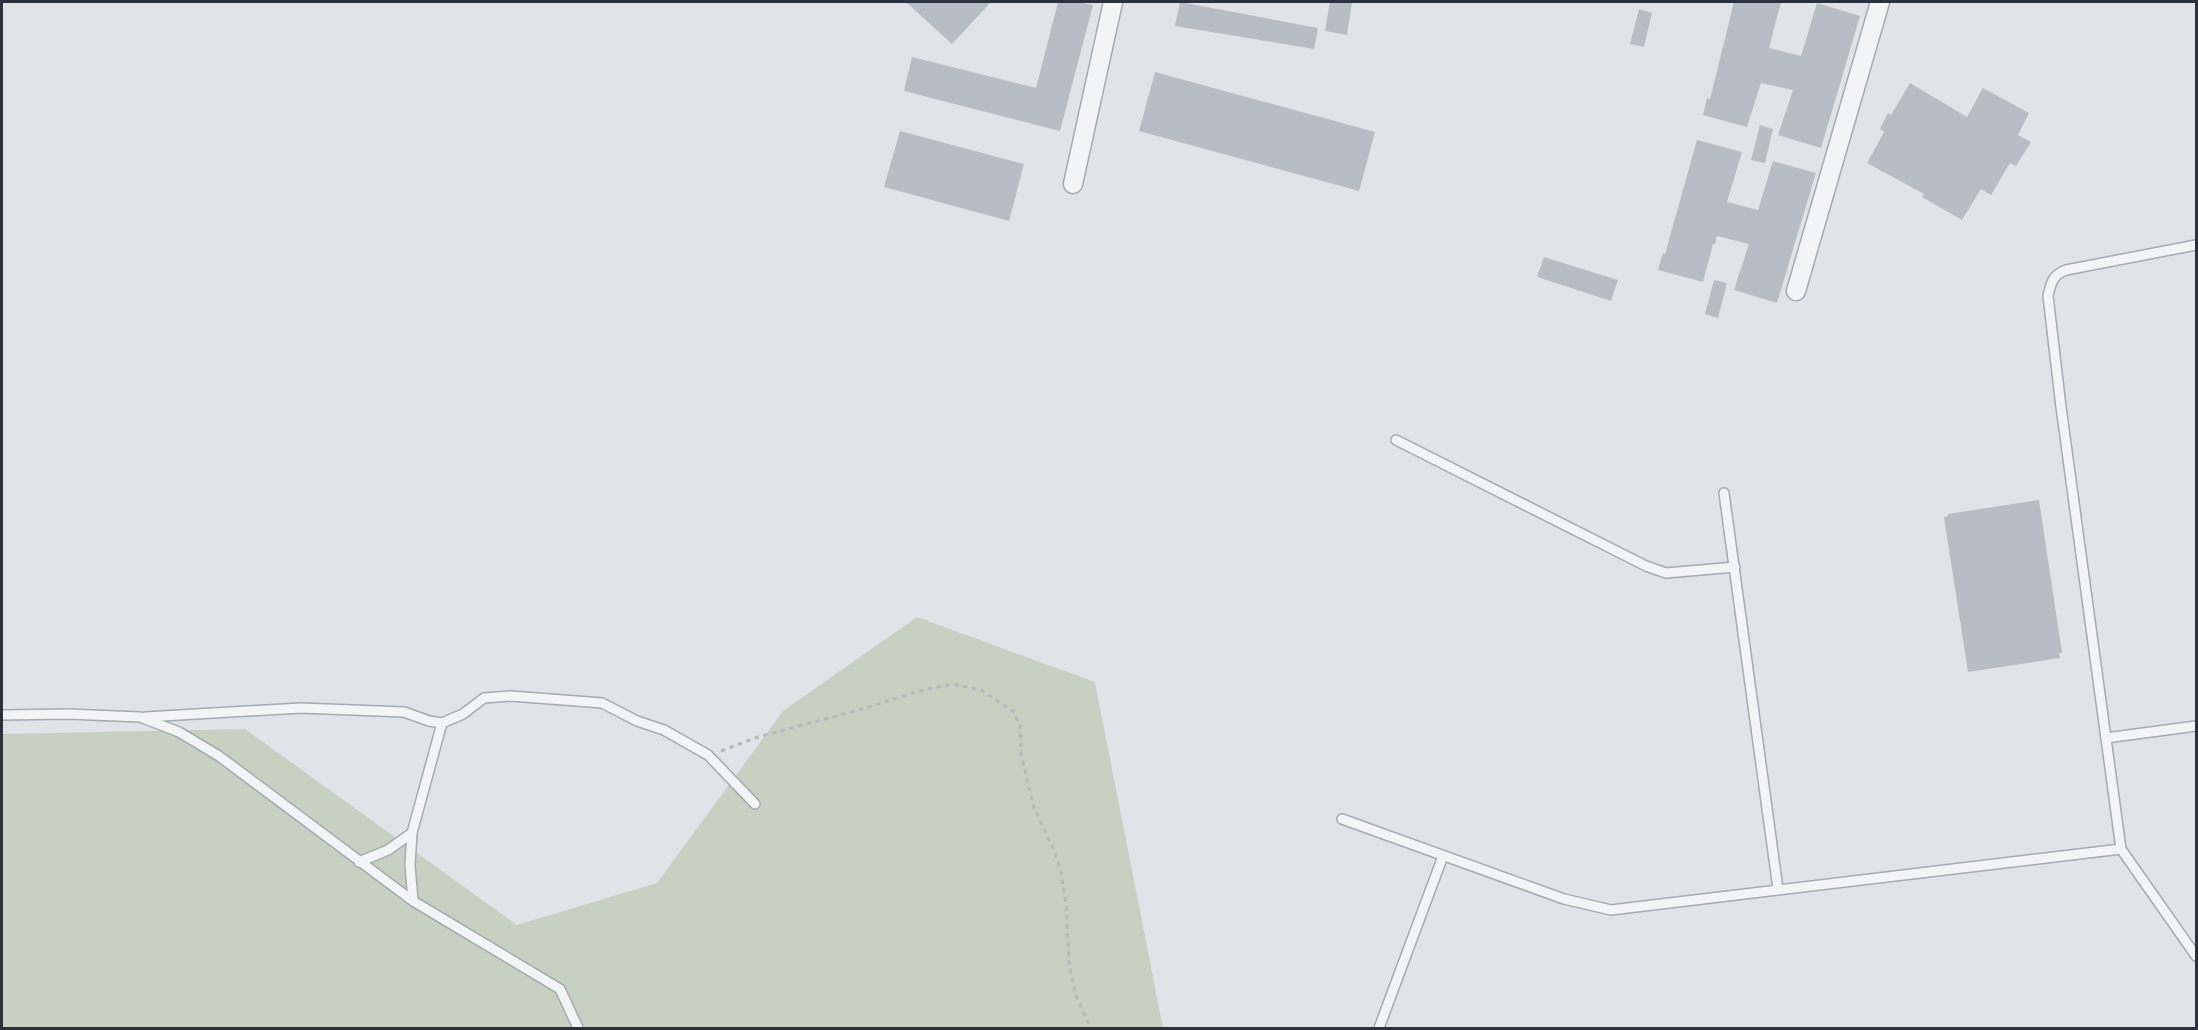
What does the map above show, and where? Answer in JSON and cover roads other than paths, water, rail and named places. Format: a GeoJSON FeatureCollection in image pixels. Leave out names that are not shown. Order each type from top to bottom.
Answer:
{"type":"FeatureCollection","features":[{"type":"Feature","properties":{"kind":"street"},"geometry":{"type":"LineString","coordinates":[[1073,184],[1113,2]]}},
{"type":"Feature","properties":{"kind":"street"},"geometry":{"type":"LineString","coordinates":[[1796,291],[1880,2]]}},
{"type":"Feature","properties":{"kind":"lane"},"geometry":{"type":"LineString","coordinates":[[2196,245],[2066,270],[2058,273],[2052,279],[2048,296],[2121,849],[2196,956]]}},
{"type":"Feature","properties":{"kind":"lane"},"geometry":{"type":"LineString","coordinates":[[1396,440],[1646,566],[1666,573],[1735,567]]}},
{"type":"Feature","properties":{"kind":"lane"},"geometry":{"type":"LineString","coordinates":[[1725,493],[1778,889]]}},
{"type":"Feature","properties":{"kind":"lane"},"geometry":{"type":"LineString","coordinates":[[2,715],[68,714],[140,717],[301,708],[404,712],[442,723],[463,714],[484,698],[511,696],[602,703],[637,721],[664,730],[708,755],[755,804]]}},
{"type":"Feature","properties":{"kind":"lane"},"geometry":{"type":"LineString","coordinates":[[140,717],[179,732],[219,756],[413,901],[560,989],[578,1029]]}},
{"type":"Feature","properties":{"kind":"lane"},"geometry":{"type":"LineString","coordinates":[[413,901],[410,865],[412,833],[442,723]]}},
{"type":"Feature","properties":{"kind":"lane"},"geometry":{"type":"LineString","coordinates":[[2106,738],[2196,726]]}},
{"type":"Feature","properties":{"kind":"lane"},"geometry":{"type":"LineString","coordinates":[[1342,819],[1564,899],[1611,910],[2121,849]]}},
{"type":"Feature","properties":{"kind":"lane"},"geometry":{"type":"LineString","coordinates":[[358,862],[388,850],[412,833]]}},
{"type":"Feature","properties":{"kind":"lane"},"geometry":{"type":"LineString","coordinates":[[1379,1029],[1443,856]]}}]}
